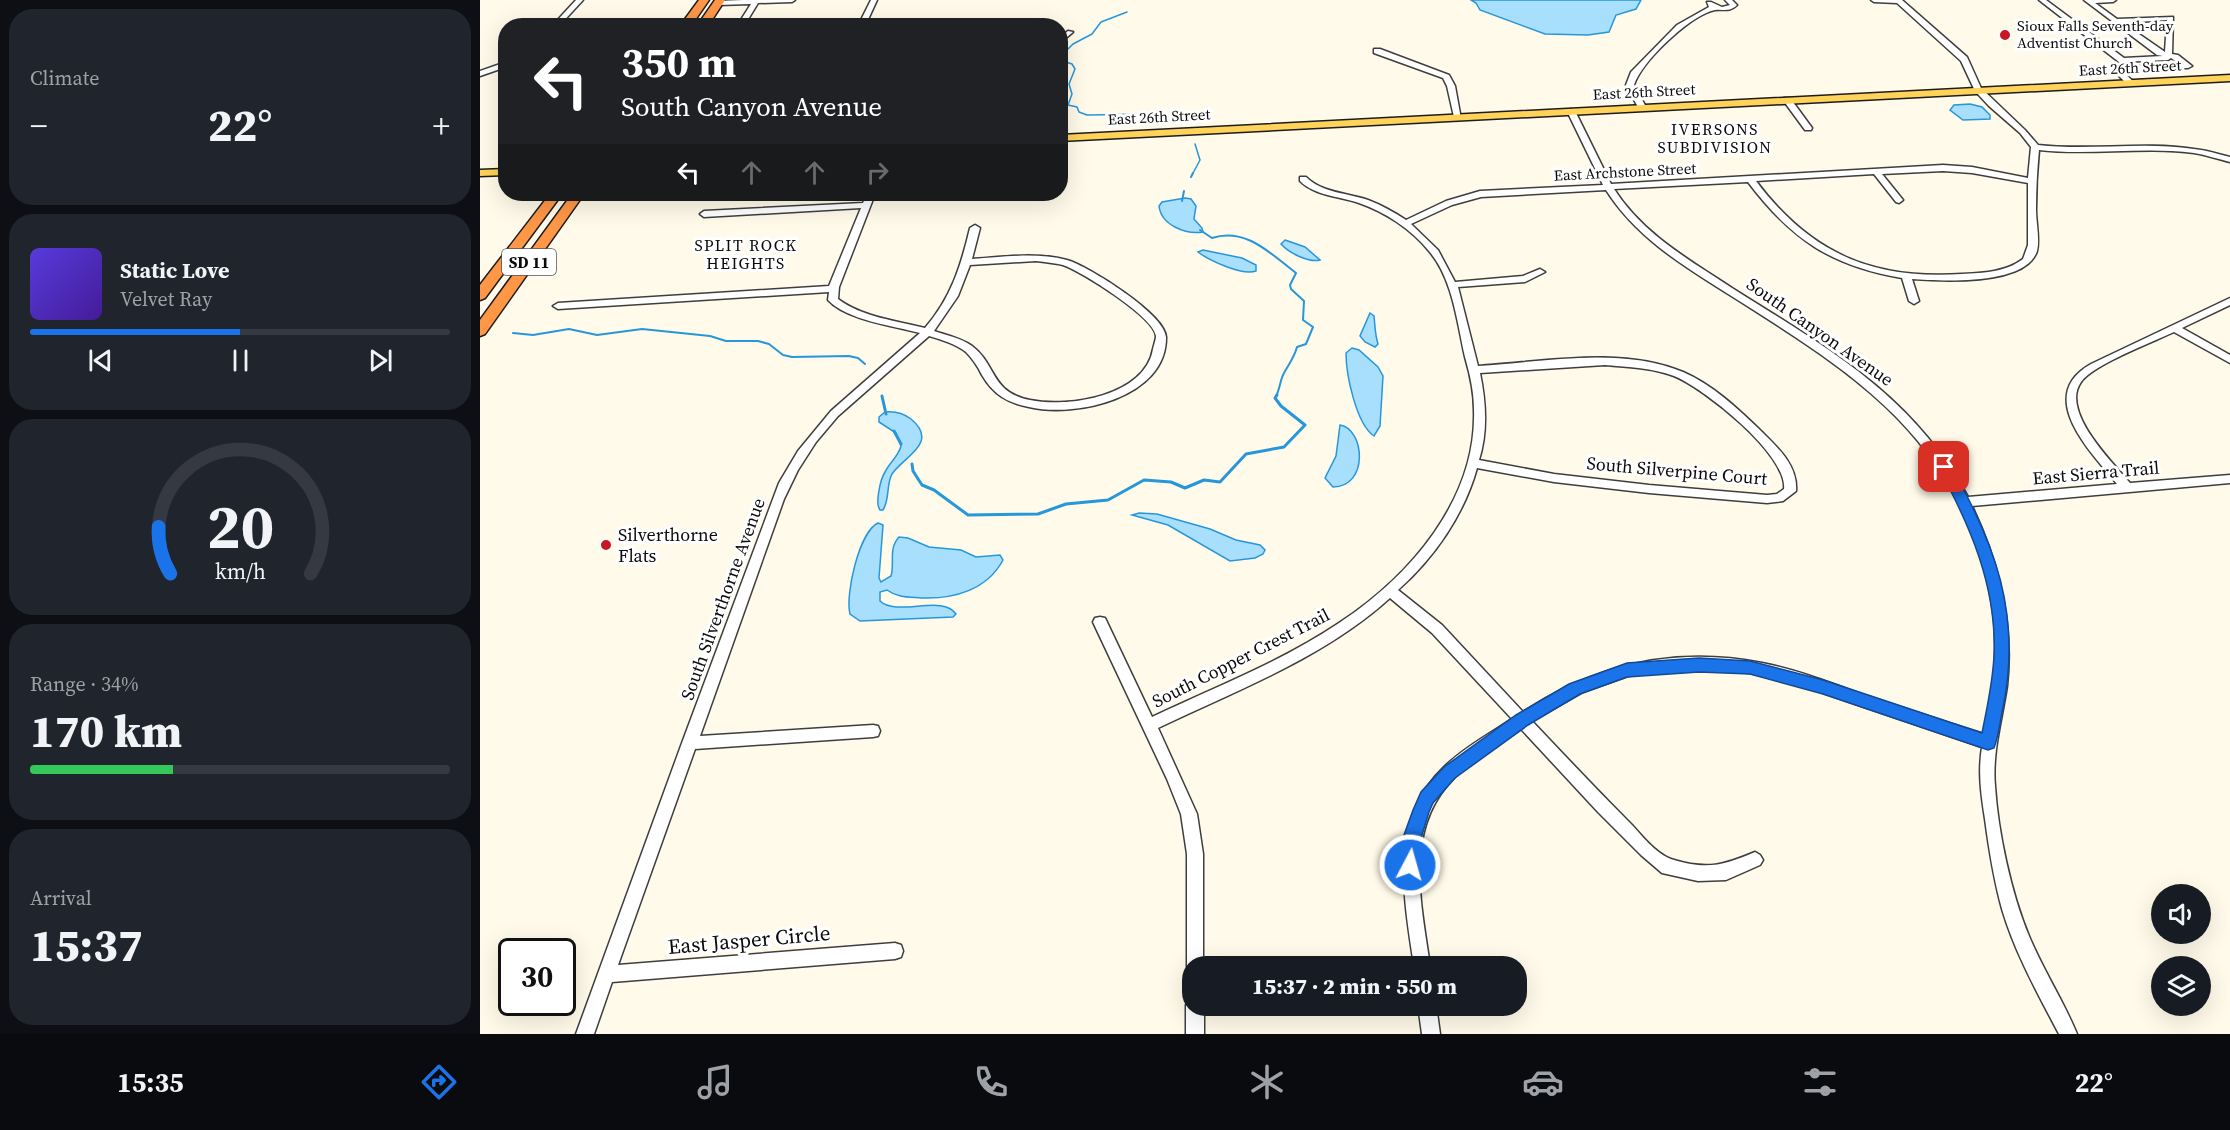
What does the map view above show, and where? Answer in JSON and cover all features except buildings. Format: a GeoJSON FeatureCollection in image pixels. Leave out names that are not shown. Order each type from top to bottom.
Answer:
{"type":"FeatureCollection","features":[{"type":"Feature","properties":{"kind":"highway"},"geometry":{"type":"LineString","coordinates":[[691,18],[704,0]]}},
{"type":"Feature","properties":{"kind":"highway"},"geometry":{"type":"LineString","coordinates":[[707,18],[719,1]]}},
{"type":"Feature","properties":{"kind":"highway","name":"SD 11"},"geometry":{"type":"LineString","coordinates":[[480,295],[551,201]]}},
{"type":"Feature","properties":{"kind":"highway","name":"SD 11"},"geometry":{"type":"LineString","coordinates":[[480,331],[573,201]]}},
{"type":"Feature","properties":{"kind":"main road","name":"East 26th Street"},"geometry":{"type":"LineString","coordinates":[[1068,138],[2230,78]]}},
{"type":"Feature","properties":{"kind":"main road"},"geometry":{"type":"LineString","coordinates":[[480,163],[498,162]]}},
{"type":"Feature","properties":{"kind":"main road"},"geometry":{"type":"LineString","coordinates":[[480,173],[498,172]]}},
{"type":"Feature","properties":{"kind":"street"},"geometry":{"type":"LineString","coordinates":[[563,18],[580,0]]}},
{"type":"Feature","properties":{"kind":"street"},"geometry":{"type":"LineString","coordinates":[[719,1],[792,0]]}},
{"type":"Feature","properties":{"kind":"street"},"geometry":{"type":"LineString","coordinates":[[865,18],[874,0]]}},
{"type":"Feature","properties":{"kind":"street"},"geometry":{"type":"LineString","coordinates":[[1642,107],[1630,85],[1634,74],[1679,26],[1712,4],[1722,9],[1734,7],[1734,3],[1728,0]]}},
{"type":"Feature","properties":{"kind":"street"},"geometry":{"type":"LineString","coordinates":[[1750,179],[1775,213],[1812,243],[1855,264],[1908,277],[1945,279],[2006,270],[2027,260],[2033,249],[2030,196],[2035,147],[2025,134],[1978,90],[1972,72],[1964,59],[1898,1],[1874,0]]}},
{"type":"Feature","properties":{"kind":"street"},"geometry":{"type":"LineString","coordinates":[[2042,0],[2121,60],[2171,56]]}},
{"type":"Feature","properties":{"kind":"street"},"geometry":{"type":"LineString","coordinates":[[2088,1],[2113,0]]}},
{"type":"Feature","properties":{"kind":"street"},"geometry":{"type":"LineString","coordinates":[[745,18],[756,1]]}},
{"type":"Feature","properties":{"kind":"street"},"geometry":{"type":"LineString","coordinates":[[2088,1],[2160,52],[2188,66],[2122,69],[2120,73],[2131,82]]}},
{"type":"Feature","properties":{"kind":"street"},"geometry":{"type":"LineString","coordinates":[[2116,21],[2171,18],[2171,56]]}},
{"type":"Feature","properties":{"kind":"street"},"geometry":{"type":"LineString","coordinates":[[2131,32],[2134,20]]}},
{"type":"Feature","properties":{"kind":"street"},"geometry":{"type":"LineString","coordinates":[[1377,51],[1446,77],[1451,86],[1458,117]]}},
{"type":"Feature","properties":{"kind":"street"},"geometry":{"type":"LineString","coordinates":[[480,74],[498,67]]}},
{"type":"Feature","properties":{"kind":"street"},"geometry":{"type":"LineString","coordinates":[[1787,100],[1808,128]]}},
{"type":"Feature","properties":{"kind":"street","name":"South Canyon Avenue"},"geometry":{"type":"LineString","coordinates":[[1571,111],[1609,187],[1625,212],[1662,246],[1840,364],[1896,409],[1920,433],[1937,456],[1964,502],[1983,543],[1992,572],[2001,630],[2000,685],[1988,742],[1987,781],[1998,862],[2012,913],[2068,1034]]}},
{"type":"Feature","properties":{"kind":"street"},"geometry":{"type":"LineString","coordinates":[[2035,147],[2078,152],[2194,151],[2230,160]]}},
{"type":"Feature","properties":{"kind":"street","name":"East Archstone Street"},"geometry":{"type":"LineString","coordinates":[[1404,224],[1449,202],[1472,195],[1956,168],[2032,181]]}},
{"type":"Feature","properties":{"kind":"street"},"geometry":{"type":"LineString","coordinates":[[1876,171],[1899,200]]}},
{"type":"Feature","properties":{"kind":"street","name":"South Copper Crest Trail"},"geometry":{"type":"LineString","coordinates":[[1150,725],[1314,645],[1356,618],[1390,591],[1420,560],[1443,528],[1460,497],[1473,463],[1480,418],[1474,370],[1452,285],[1433,250],[1404,224],[1368,203],[1310,186],[1303,179]]}},
{"type":"Feature","properties":{"kind":"street"},"geometry":{"type":"LineString","coordinates":[[868,201],[834,289],[833,300],[841,306],[960,343],[974,352],[982,362],[994,387],[1003,394],[1027,404],[1049,408],[1088,404],[1113,396],[1139,380],[1156,357],[1161,335],[1150,316],[1075,266],[1036,258],[966,262]]}},
{"type":"Feature","properties":{"kind":"street"},"geometry":{"type":"LineString","coordinates":[[704,214],[866,206]]}},
{"type":"Feature","properties":{"kind":"street","name":"South Silverthorne Avenue"},"geometry":{"type":"LineString","coordinates":[[585,1034],[778,499],[790,474],[805,449],[837,411],[927,333],[955,294],[975,228]]}},
{"type":"Feature","properties":{"kind":"street"},"geometry":{"type":"LineString","coordinates":[[1452,285],[1525,279],[1540,272]]}},
{"type":"Feature","properties":{"kind":"street"},"geometry":{"type":"LineString","coordinates":[[1908,277],[1914,301]]}},
{"type":"Feature","properties":{"kind":"street"},"geometry":{"type":"LineString","coordinates":[[558,306],[834,289]]}},
{"type":"Feature","properties":{"kind":"street"},"geometry":{"type":"LineString","coordinates":[[2127,488],[2081,429],[2073,415],[2071,393],[2074,382],[2091,368],[2230,301]]}},
{"type":"Feature","properties":{"kind":"street"},"geometry":{"type":"LineString","coordinates":[[2174,327],[2230,360]]}},
{"type":"Feature","properties":{"kind":"street","name":"South Silverpine Court"},"geometry":{"type":"LineString","coordinates":[[1473,463],[1564,479],[1716,495],[1779,498],[1790,491],[1791,486],[1790,478],[1782,462],[1745,422],[1711,394],[1670,371],[1623,362],[1474,370]]}},
{"type":"Feature","properties":{"kind":"street","name":"East Sierra Trail"},"geometry":{"type":"LineString","coordinates":[[1964,502],[2230,479]]}},
{"type":"Feature","properties":{"kind":"street"},"geometry":{"type":"LineString","coordinates":[[1390,591],[1437,629],[1646,850],[1668,867],[1698,873],[1726,872],[1755,860]]}},
{"type":"Feature","properties":{"kind":"street"},"geometry":{"type":"LineString","coordinates":[[1100,622],[1183,797],[1193,832],[1196,883],[1195,956]]}},
{"type":"Feature","properties":{"kind":"street"},"geometry":{"type":"LineString","coordinates":[[1421,956],[1410,865],[1413,835],[1427,798],[1450,772],[1522,720],[1575,689],[1627,670],[1674,666],[1750,667],[1783,675],[1988,742]]}},
{"type":"Feature","properties":{"kind":"street"},"geometry":{"type":"LineString","coordinates":[[690,743],[873,731]]}},
{"type":"Feature","properties":{"kind":"street","name":"East Jasper Circle"},"geometry":{"type":"LineString","coordinates":[[606,974],[895,951]]}},
{"type":"Feature","properties":{"kind":"street"},"geometry":{"type":"LineString","coordinates":[[1195,1016],[1195,1034]]}},
{"type":"Feature","properties":{"kind":"street"},"geometry":{"type":"LineString","coordinates":[[1429,1016],[1431,1034]]}},
{"type":"Feature","properties":{"kind":"water"},"geometry":{"type":"Polygon","coordinates":[[[1471,0],[1641,0],[1636,9],[1616,15],[1609,32],[1588,35],[1545,34],[1480,10],[1471,0]]]}},
{"type":"Feature","properties":{"kind":"water"},"geometry":{"type":"Polygon","coordinates":[[[1970,104],[1982,107],[1990,115],[1990,119],[1963,120],[1950,110],[1954,105],[1970,104]]]}},
{"type":"Feature","properties":{"kind":"water"},"geometry":{"type":"Polygon","coordinates":[[[1191,199],[1196,206],[1194,219],[1203,232],[1182,230],[1164,219],[1159,206],[1162,202],[1191,199]]]}},
{"type":"Feature","properties":{"kind":"water"},"geometry":{"type":"Polygon","coordinates":[[[1285,240],[1305,247],[1320,260],[1305,259],[1294,254],[1281,244],[1285,240]]]}},
{"type":"Feature","properties":{"kind":"water"},"geometry":{"type":"Polygon","coordinates":[[[1203,250],[1242,258],[1256,265],[1256,271],[1250,272],[1227,267],[1198,252],[1203,250]]]}},
{"type":"Feature","properties":{"kind":"water"},"geometry":{"type":"Polygon","coordinates":[[[1370,313],[1374,316],[1378,344],[1375,347],[1365,342],[1360,336],[1370,313]]]}},
{"type":"Feature","properties":{"kind":"water"},"geometry":{"type":"Polygon","coordinates":[[[1352,348],[1359,350],[1378,367],[1383,376],[1380,426],[1374,436],[1362,421],[1353,398],[1346,353],[1352,348]]]}},
{"type":"Feature","properties":{"kind":"water"},"geometry":{"type":"Polygon","coordinates":[[[885,412],[899,413],[908,417],[919,428],[922,435],[921,442],[916,449],[892,474],[885,506],[883,510],[880,510],[878,497],[881,480],[901,446],[896,433],[879,422],[879,417],[885,412]]]}},
{"type":"Feature","properties":{"kind":"water"},"geometry":{"type":"Polygon","coordinates":[[[1340,425],[1355,436],[1358,446],[1358,468],[1353,478],[1345,484],[1333,487],[1325,478],[1336,456],[1340,425]]]}},
{"type":"Feature","properties":{"kind":"water"},"geometry":{"type":"Polygon","coordinates":[[[1157,514],[1210,529],[1236,540],[1260,545],[1265,550],[1263,554],[1255,558],[1230,561],[1168,525],[1132,515],[1157,514]]]}},
{"type":"Feature","properties":{"kind":"water"},"geometry":{"type":"Polygon","coordinates":[[[878,523],[883,525],[879,578],[881,582],[891,576],[894,546],[899,537],[908,538],[929,547],[961,550],[976,557],[1000,555],[1003,560],[988,579],[979,585],[968,591],[946,597],[908,597],[899,596],[887,590],[880,592],[880,601],[888,605],[897,607],[941,606],[950,608],[956,614],[953,617],[860,621],[850,614],[852,579],[865,538],[878,523]]]}},
{"type":"Feature","properties":{"kind":"waterway"},"geometry":{"type":"LineString","coordinates":[[1068,49],[1092,34],[1101,22],[1127,12]]}},
{"type":"Feature","properties":{"kind":"waterway"},"geometry":{"type":"LineString","coordinates":[[1068,63],[1075,69],[1069,84],[1072,94],[1068,105]]}},
{"type":"Feature","properties":{"kind":"waterway"},"geometry":{"type":"LineString","coordinates":[[1068,105],[1077,107],[1079,112],[1087,115],[1152,114],[1161,116],[1169,123]]}},
{"type":"Feature","properties":{"kind":"waterway"},"geometry":{"type":"LineString","coordinates":[[1192,175],[1200,160],[1195,144]]}},
{"type":"Feature","properties":{"kind":"waterway"},"geometry":{"type":"LineString","coordinates":[[1182,201],[1184,191]]}},
{"type":"Feature","properties":{"kind":"waterway"},"geometry":{"type":"LineString","coordinates":[[1200,230],[1212,238],[1236,236],[1247,239],[1296,273],[1290,285],[1291,289],[1304,301],[1303,320],[1313,327],[1306,344],[1297,347],[1276,396]]}},
{"type":"Feature","properties":{"kind":"waterway"},"geometry":{"type":"LineString","coordinates":[[513,333],[533,335],[569,329],[597,335],[642,329],[710,336],[726,341],[758,341],[769,344],[783,355],[792,357],[849,356],[858,358],[865,364]]}},
{"type":"Feature","properties":{"kind":"waterway"},"geometry":{"type":"LineString","coordinates":[[912,464],[913,471],[922,485],[934,490],[968,515],[1038,514],[1066,504],[1108,500],[1144,480],[1171,482],[1185,488],[1204,480],[1220,482],[1246,454],[1284,447],[1305,425],[1281,406],[1275,398],[1277,395]]}},
{"type":"Feature","properties":{"kind":"waterway"},"geometry":{"type":"LineString","coordinates":[[882,396],[886,414]]}},
{"type":"Feature","properties":{"kind":"waterway"},"geometry":{"type":"LineString","coordinates":[[894,431],[901,444]]}},
{"type":"Feature","properties":{"kind":"place","name":"Sioux Falls Seventh-day Adventist Church"},"geometry":{"type":"Point","coordinates":[2005,35]}},
{"type":"Feature","properties":{"kind":"place","name":"Silverthorne Flats"},"geometry":{"type":"Point","coordinates":[606,545]}},
{"type":"Feature","properties":{"kind":"district","name":"IVERSONS SUBDIVISION"},"geometry":{"type":"Point","coordinates":[1715,138]}},
{"type":"Feature","properties":{"kind":"district","name":"SPLIT ROCK HEIGHTS"},"geometry":{"type":"Point","coordinates":[746,254]}},
{"type":"Feature","properties":{"kind":"route"},"geometry":{"type":"LineString","coordinates":[[1410,865],[1410,848],[1421,810],[1436,786],[1450,772],[1522,720],[1575,689],[1627,670],[1699,665],[1750,667],[1823,687],[1988,742],[2000,685],[2002,652],[1997,597],[1983,543],[1970,512],[1944,467]]}}]}
